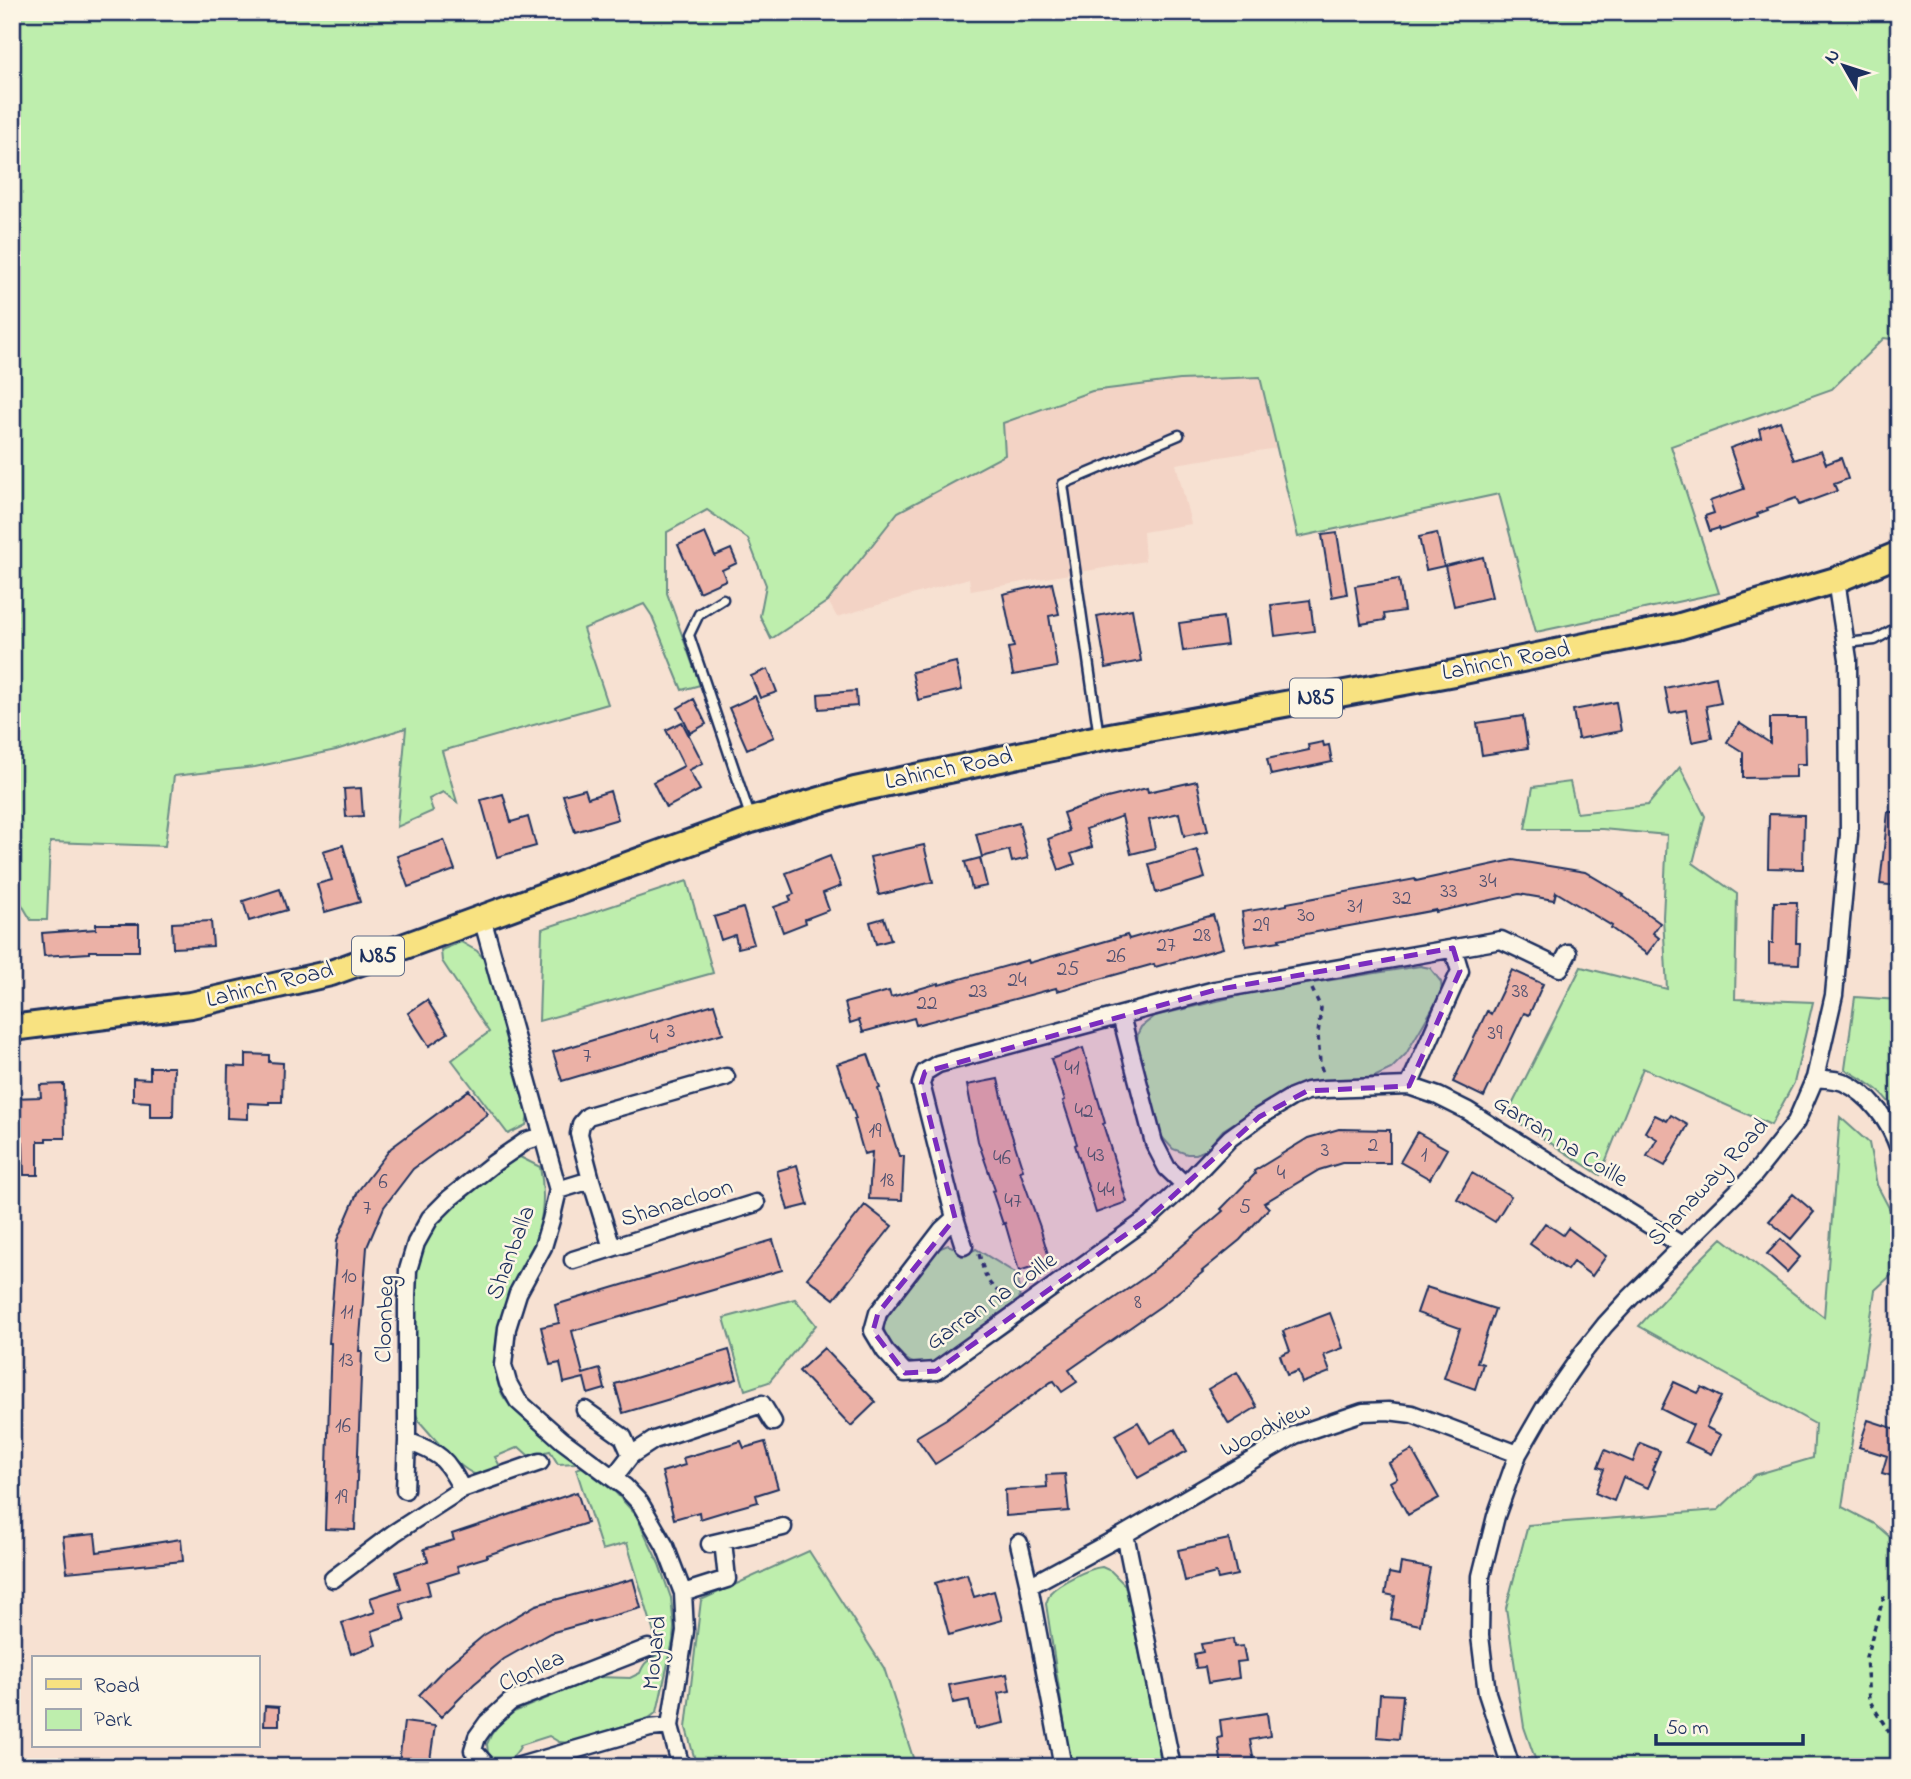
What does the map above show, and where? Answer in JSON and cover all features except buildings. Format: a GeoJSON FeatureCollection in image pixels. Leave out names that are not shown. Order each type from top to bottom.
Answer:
{"type":"FeatureCollection","features":[{"type":"Feature","properties":{"kind":"main road","name":"Lahinch Road"},"geometry":{"type":"LineString","coordinates":[[12,1028],[191,1005],[331,973],[751,820],[855,790],[1099,738],[1454,673],[1677,627],[1836,580],[1899,554]]}},
{"type":"Feature","properties":{"kind":"street","name":"Shanaway Road"},"geometry":{"type":"LineString","coordinates":[[1511,1767],[1487,1693],[1480,1636],[1481,1576],[1496,1516],[1518,1454],[1545,1407],[1582,1354],[1630,1298],[1753,1176],[1796,1122],[1815,1078],[1834,995],[1849,835],[1848,659],[1836,580]]}},
{"type":"Feature","properties":{"kind":"street","name":"Shanballa"},"geometry":{"type":"LineString","coordinates":[[482,918],[558,1190],[543,1247],[518,1293],[507,1328],[503,1365],[508,1383],[518,1401],[562,1440],[614,1477],[639,1503],[665,1546]]}},
{"type":"Feature","properties":{"kind":"street"},"geometry":{"type":"LineString","coordinates":[[964,1246],[921,1084],[925,1072],[938,1064],[1215,990],[1304,974],[1502,940],[1560,968],[1568,953]]}},
{"type":"Feature","properties":{"kind":"street"},"geometry":{"type":"LineString","coordinates":[[1409,1086],[1460,971],[1453,948]]}},
{"type":"Feature","properties":{"kind":"street"},"geometry":{"type":"LineString","coordinates":[[1121,1016],[1154,1143],[1167,1168],[1185,1185]]}},
{"type":"Feature","properties":{"kind":"street","name":"Shanacloon"},"geometry":{"type":"LineString","coordinates":[[612,1248],[579,1134],[581,1124],[588,1116],[726,1077]]}},
{"type":"Feature","properties":{"kind":"street"},"geometry":{"type":"LineString","coordinates":[[1815,1078],[1841,1082],[1862,1094],[1882,1114],[1899,1149]]}},
{"type":"Feature","properties":{"kind":"street","name":"Garran na Coille"},"geometry":{"type":"LineString","coordinates":[[955,1218],[942,1230],[878,1313],[873,1331],[885,1351],[905,1373],[936,1371],[1150,1217],[1230,1138],[1259,1116],[1307,1091],[1409,1086],[1438,1096],[1468,1111],[1683,1246]]}},
{"type":"Feature","properties":{"kind":"street","name":"Cloonbeg"},"geometry":{"type":"LineString","coordinates":[[405,1490],[408,1270],[416,1242],[430,1218],[450,1198],[494,1163],[526,1142],[542,1136]]}},
{"type":"Feature","properties":{"kind":"street"},"geometry":{"type":"LineString","coordinates":[[558,1190],[591,1180]]}},
{"type":"Feature","properties":{"kind":"street","name":"Shanacloon"},"geometry":{"type":"LineString","coordinates":[[573,1260],[756,1203]]}},
{"type":"Feature","properties":{"kind":"street"},"geometry":{"type":"LineString","coordinates":[[614,1477],[631,1455],[654,1440],[762,1404],[772,1422]]}},
{"type":"Feature","properties":{"kind":"street"},"geometry":{"type":"LineString","coordinates":[[585,1410],[623,1437],[631,1455]]}},
{"type":"Feature","properties":{"kind":"street","name":"Woodview"},"geometry":{"type":"LineString","coordinates":[[1029,1586],[1125,1534],[1295,1435],[1363,1412],[1412,1414],[1518,1454]]}},
{"type":"Feature","properties":{"kind":"street"},"geometry":{"type":"LineString","coordinates":[[407,1441],[434,1451],[451,1467],[462,1489]]}},
{"type":"Feature","properties":{"kind":"street"},"geometry":{"type":"LineString","coordinates":[[334,1579],[394,1533],[462,1489],[540,1462]]}},
{"type":"Feature","properties":{"kind":"street"},"geometry":{"type":"LineString","coordinates":[[683,1593],[727,1579],[716,1543],[783,1527]]}},
{"type":"Feature","properties":{"kind":"street"},"geometry":{"type":"LineString","coordinates":[[1125,1534],[1172,1767]]}},
{"type":"Feature","properties":{"kind":"street"},"geometry":{"type":"LineString","coordinates":[[1019,1543],[1063,1767]]}},
{"type":"Feature","properties":{"kind":"street","name":"Moyard"},"geometry":{"type":"LineString","coordinates":[[665,1546],[683,1593],[685,1631],[670,1726],[681,1767]]}},
{"type":"Feature","properties":{"kind":"street","name":"Clonlea"},"geometry":{"type":"LineString","coordinates":[[488,1767],[473,1749],[477,1737],[486,1723],[510,1702],[648,1648]]}},
{"type":"Feature","properties":{"kind":"street"},"geometry":{"type":"LineString","coordinates":[[516,1767],[650,1728],[670,1726]]}},
{"type":"Feature","properties":{"kind":"lane"},"geometry":{"type":"LineString","coordinates":[[1099,738],[1063,484],[1179,435]]}},
{"type":"Feature","properties":{"kind":"lane"},"geometry":{"type":"LineString","coordinates":[[723,599],[699,614],[689,635],[751,820]]}},
{"type":"Feature","properties":{"kind":"lane"},"geometry":{"type":"LineString","coordinates":[[1846,643],[1875,640],[1899,625]]}},
{"type":"Feature","properties":{"kind":"path"},"geometry":{"type":"LineString","coordinates":[[1304,974],[1321,1008],[1318,1034],[1325,1089]]}},
{"type":"Feature","properties":{"kind":"path"},"geometry":{"type":"LineString","coordinates":[[964,1246],[976,1244],[985,1275],[993,1289],[1010,1298],[1031,1303]]}},
{"type":"Feature","properties":{"kind":"path"},"geometry":{"type":"LineString","coordinates":[[1884,1596],[1866,1657],[1870,1700],[1899,1748]]}},
{"type":"Feature","properties":{"kind":"highlighted area"},"geometry":{"type":"Polygon","coordinates":[[[1453,948],[1460,971],[1409,1086],[1307,1091],[1259,1117],[1150,1217],[936,1371],[905,1373],[873,1331],[878,1313],[955,1218],[921,1084],[925,1072],[1215,990],[1453,948]]]}},
{"type":"Feature","properties":{"kind":"shaded area"},"geometry":{"type":"Polygon","coordinates":[[[1260,377],[1277,448],[1176,464],[1191,524],[1143,532],[1145,561],[971,591],[969,578],[837,617],[828,601],[898,512],[1005,455],[1003,423],[1091,391],[1180,380],[1260,377]]]}},
{"type":"Feature","properties":{"kind":"green space"},"geometry":{"type":"Polygon","coordinates":[[[12,12],[1899,12],[1899,340],[1884,338],[1832,389],[1671,446],[1719,593],[1536,632],[1499,494],[1298,537],[1260,377],[1180,380],[1092,391],[1003,423],[1005,455],[898,512],[828,601],[771,639],[760,616],[766,585],[748,539],[707,510],[667,532],[667,593],[700,685],[682,690],[652,616],[644,604],[583,629],[608,704],[442,751],[457,802],[443,792],[429,799],[433,811],[397,827],[406,728],[336,750],[255,767],[174,776],[165,846],[50,842],[47,920],[31,920],[12,888],[12,12]]]}},
{"type":"Feature","properties":{"kind":"green space"},"geometry":{"type":"Polygon","coordinates":[[[1680,767],[1705,816],[1693,863],[1737,894],[1735,999],[1813,1002],[1794,1083],[1771,1125],[1643,1068],[1600,1175],[1507,1115],[1581,967],[1667,989],[1663,917],[1667,835],[1602,829],[1525,829],[1533,787],[1570,782],[1577,813],[1648,805],[1680,767]]]}},
{"type":"Feature","properties":{"kind":"green space"},"geometry":{"type":"Polygon","coordinates":[[[687,881],[713,973],[539,1021],[542,929],[687,881]]]}},
{"type":"Feature","properties":{"kind":"green space"},"geometry":{"type":"Polygon","coordinates":[[[461,942],[477,951],[486,961],[528,1115],[526,1125],[508,1134],[452,1060],[489,1032],[442,961],[441,950],[461,942]]]}},
{"type":"Feature","properties":{"kind":"green space"},"geometry":{"type":"Polygon","coordinates":[[[1420,966],[1430,968],[1441,982],[1442,992],[1406,1054],[1391,1069],[1374,1077],[1307,1085],[1282,1093],[1223,1130],[1206,1150],[1196,1154],[1173,1149],[1161,1136],[1137,1041],[1141,1027],[1155,1016],[1250,993],[1420,966]]]}},
{"type":"Feature","properties":{"kind":"green space"},"geometry":{"type":"Polygon","coordinates":[[[1855,997],[1899,1000],[1899,1118],[1882,1095],[1845,1069],[1855,997]]]}},
{"type":"Feature","properties":{"kind":"green space"},"geometry":{"type":"Polygon","coordinates":[[[1840,1117],[1869,1143],[1877,1185],[1899,1227],[1899,1268],[1875,1290],[1842,1507],[1875,1524],[1899,1545],[1899,1767],[1538,1767],[1524,1727],[1506,1608],[1528,1525],[1718,1510],[1755,1475],[1813,1458],[1815,1424],[1639,1326],[1722,1238],[1824,1317],[1840,1117]]]}},
{"type":"Feature","properties":{"kind":"green space"},"geometry":{"type":"Polygon","coordinates":[[[520,1157],[540,1167],[543,1185],[542,1214],[535,1241],[517,1275],[501,1318],[495,1350],[497,1380],[502,1394],[515,1411],[578,1463],[558,1464],[550,1451],[529,1456],[519,1447],[495,1457],[501,1468],[479,1475],[464,1468],[447,1452],[419,1421],[415,1412],[415,1277],[432,1228],[448,1207],[520,1157]]]}},
{"type":"Feature","properties":{"kind":"green space"},"geometry":{"type":"Polygon","coordinates":[[[948,1245],[962,1256],[976,1249],[1017,1274],[1020,1301],[933,1362],[915,1364],[907,1360],[889,1340],[884,1325],[938,1249],[948,1245]]]}},
{"type":"Feature","properties":{"kind":"green space"},"geometry":{"type":"Polygon","coordinates":[[[795,1299],[816,1325],[769,1382],[745,1390],[724,1318],[795,1299]]]}},
{"type":"Feature","properties":{"kind":"green space"},"geometry":{"type":"Polygon","coordinates":[[[582,1467],[616,1493],[636,1515],[659,1564],[671,1598],[673,1641],[657,1712],[649,1718],[570,1743],[559,1742],[549,1736],[521,1745],[508,1759],[495,1761],[488,1753],[487,1744],[500,1723],[514,1712],[598,1677],[630,1678],[640,1673],[646,1662],[660,1653],[627,1543],[602,1550],[576,1469],[582,1467]]]}},
{"type":"Feature","properties":{"kind":"green space"},"geometry":{"type":"Polygon","coordinates":[[[809,1551],[884,1668],[916,1767],[697,1767],[686,1728],[701,1600],[809,1551]]]}},
{"type":"Feature","properties":{"kind":"green space"},"geometry":{"type":"Polygon","coordinates":[[[1102,1567],[1111,1571],[1125,1585],[1164,1767],[1071,1767],[1046,1604],[1050,1593],[1060,1585],[1082,1573],[1102,1567]]]}}]}
